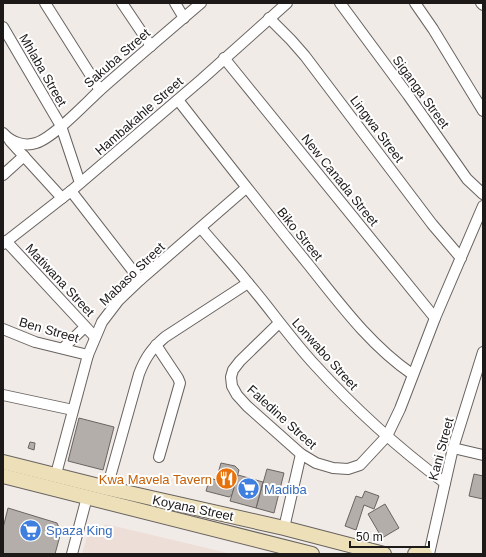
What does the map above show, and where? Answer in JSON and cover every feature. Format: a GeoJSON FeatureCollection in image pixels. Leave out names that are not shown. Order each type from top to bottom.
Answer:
{"type":"FeatureCollection","features":[{"type":"Feature","properties":{"kind":"main road","name":"Koyana Street"},"geometry":{"type":"LineString","coordinates":[[3,462],[56,474],[107,488],[284,528],[384,554]]}},
{"type":"Feature","properties":{"kind":"main road","name":"Koyana Street"},"geometry":{"type":"LineString","coordinates":[[3,476],[312,554]]}},
{"type":"Feature","properties":{"kind":"main road"},"geometry":{"type":"LineString","coordinates":[[415,554],[425,554]]}},
{"type":"Feature","properties":{"kind":"street"},"geometry":{"type":"LineString","coordinates":[[45,3],[100,90]]}},
{"type":"Feature","properties":{"kind":"street"},"geometry":{"type":"LineString","coordinates":[[122,3],[151,46]]}},
{"type":"Feature","properties":{"kind":"street"},"geometry":{"type":"LineString","coordinates":[[175,3],[184,18]]}},
{"type":"Feature","properties":{"kind":"street","name":"Sakuba Street"},"geometry":{"type":"LineString","coordinates":[[5,136],[24,145],[42,141],[52,134],[100,90],[201,3]]}},
{"type":"Feature","properties":{"kind":"street","name":"Hambakahle Street"},"geometry":{"type":"LineString","coordinates":[[4,242],[71,191],[178,100],[287,3]]}},
{"type":"Feature","properties":{"kind":"street","name":"Siganga Street"},"geometry":{"type":"LineString","coordinates":[[340,3],[408,95],[467,179],[483,194]]}},
{"type":"Feature","properties":{"kind":"street"},"geometry":{"type":"LineString","coordinates":[[415,3],[433,29],[483,111]]}},
{"type":"Feature","properties":{"kind":"street","name":"Lingwa Street"},"geometry":{"type":"LineString","coordinates":[[269,18],[305,56],[423,212],[461,258]]}},
{"type":"Feature","properties":{"kind":"street","name":"Mhlaba Street"},"geometry":{"type":"LineString","coordinates":[[3,27],[61,126],[80,183]]}},
{"type":"Feature","properties":{"kind":"street","name":"New Canada Street"},"geometry":{"type":"LineString","coordinates":[[224,58],[435,318]]}},
{"type":"Feature","properties":{"kind":"street","name":"Biko Street"},"geometry":{"type":"LineString","coordinates":[[178,100],[246,188],[367,336],[395,362],[412,374]]}},
{"type":"Feature","properties":{"kind":"street"},"geometry":{"type":"LineString","coordinates":[[5,136],[62,198]]}},
{"type":"Feature","properties":{"kind":"street"},"geometry":{"type":"LineString","coordinates":[[3,175],[24,156]]}},
{"type":"Feature","properties":{"kind":"street","name":"Mabaso Street"},"geometry":{"type":"LineString","coordinates":[[56,474],[88,355],[95,337],[108,312],[140,280],[246,188]]}},
{"type":"Feature","properties":{"kind":"street"},"geometry":{"type":"LineString","coordinates":[[71,191],[140,280]]}},
{"type":"Feature","properties":{"kind":"street","name":"Faledine Street"},"geometry":{"type":"LineString","coordinates":[[279,323],[240,361],[233,370],[231,382],[237,395],[247,406],[301,454],[316,463],[333,468],[348,469],[360,465],[387,436],[400,409],[412,374],[483,206]]}},
{"type":"Feature","properties":{"kind":"street","name":"Lonwabo Street"},"geometry":{"type":"LineString","coordinates":[[200,228],[248,283],[279,323],[316,366],[354,406],[387,436],[445,483]]}},
{"type":"Feature","properties":{"kind":"street","name":"Matiwana Street"},"geometry":{"type":"LineString","coordinates":[[4,242],[95,337]]}},
{"type":"Feature","properties":{"kind":"street"},"geometry":{"type":"LineString","coordinates":[[107,488],[139,374],[144,362],[156,345],[165,337],[248,283]]}},
{"type":"Feature","properties":{"kind":"street"},"geometry":{"type":"LineString","coordinates":[[63,348],[85,327]]}},
{"type":"Feature","properties":{"kind":"street","name":"Ben Street"},"geometry":{"type":"LineString","coordinates":[[3,329],[35,342],[88,355]]}},
{"type":"Feature","properties":{"kind":"street"},"geometry":{"type":"LineString","coordinates":[[156,345],[180,383],[159,457]]}},
{"type":"Feature","properties":{"kind":"street","name":"Kani Street"},"geometry":{"type":"LineString","coordinates":[[429,554],[453,448],[483,352]]}},
{"type":"Feature","properties":{"kind":"street"},"geometry":{"type":"LineString","coordinates":[[3,395],[73,410]]}},
{"type":"Feature","properties":{"kind":"street"},"geometry":{"type":"LineString","coordinates":[[453,448],[483,456]]}},
{"type":"Feature","properties":{"kind":"street"},"geometry":{"type":"LineString","coordinates":[[284,528],[301,454]]}},
{"type":"Feature","properties":{"kind":"street"},"geometry":{"type":"LineString","coordinates":[[72,554],[87,497]]}},
{"type":"Feature","properties":{"kind":"shaded area"},"geometry":{"type":"Polygon","coordinates":[[[106,524],[232,554],[82,554],[87,536],[106,524]]]}},
{"type":"Feature","properties":{"kind":"building"},"geometry":{"type":"Polygon","coordinates":[[[79,418],[114,427],[103,470],[68,461],[79,418]]]}},
{"type":"Feature","properties":{"kind":"building"},"geometry":{"type":"Polygon","coordinates":[[[30,442],[35,443],[34,450],[28,448],[30,442]]]}},
{"type":"Feature","properties":{"kind":"building","name":"Kwa Mavela Tavern"},"geometry":{"type":"Polygon","coordinates":[[[221,463],[235,466],[239,470],[232,495],[229,497],[206,491],[210,478],[216,480],[221,463]]]}},
{"type":"Feature","properties":{"kind":"building"},"geometry":{"type":"Polygon","coordinates":[[[267,469],[284,473],[274,513],[256,508],[267,469]]]}},
{"type":"Feature","properties":{"kind":"building"},"geometry":{"type":"Polygon","coordinates":[[[474,474],[483,476],[483,499],[469,496],[474,474]]]}},
{"type":"Feature","properties":{"kind":"building","name":"Madiba"},"geometry":{"type":"Polygon","coordinates":[[[238,475],[263,482],[256,508],[230,501],[238,475]]]}},
{"type":"Feature","properties":{"kind":"building"},"geometry":{"type":"Polygon","coordinates":[[[365,491],[379,496],[374,509],[364,505],[356,530],[345,526],[356,496],[362,498],[365,491]]]}},
{"type":"Feature","properties":{"kind":"building"},"geometry":{"type":"Polygon","coordinates":[[[385,504],[399,528],[382,538],[368,514],[385,504]]]}},
{"type":"Feature","properties":{"kind":"building","name":"Spaza King"},"geometry":{"type":"Polygon","coordinates":[[[8,508],[57,523],[61,532],[55,554],[3,554],[3,528],[8,508]]]}},
{"type":"Feature","properties":{"kind":"place","name":"Kwa Mavela Tavern"},"geometry":{"type":"Point","coordinates":[227,479]}},
{"type":"Feature","properties":{"kind":"place","name":"Madiba"},"geometry":{"type":"Point","coordinates":[248,489]}},
{"type":"Feature","properties":{"kind":"place","name":"Spaza King"},"geometry":{"type":"Point","coordinates":[31,530]}}]}
